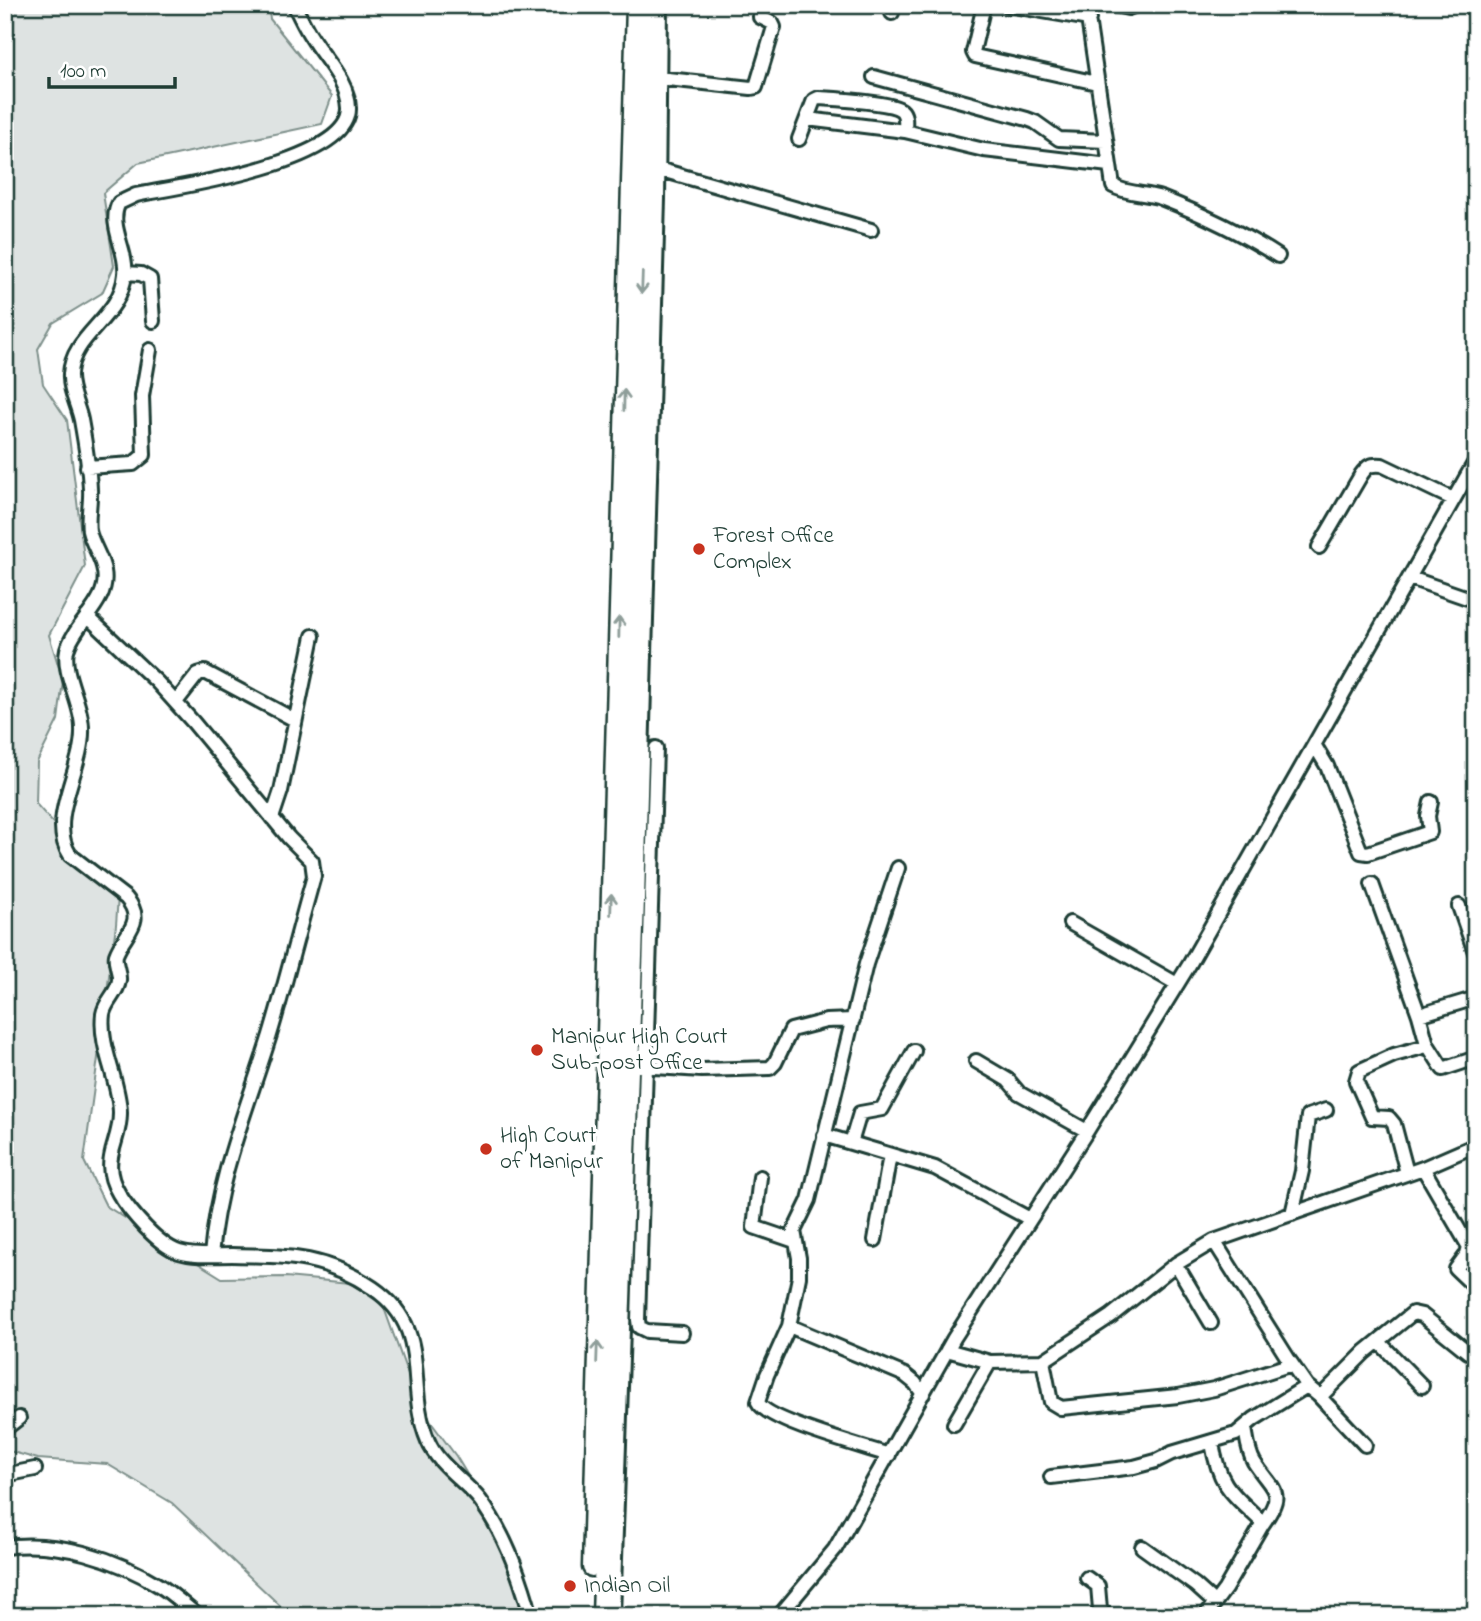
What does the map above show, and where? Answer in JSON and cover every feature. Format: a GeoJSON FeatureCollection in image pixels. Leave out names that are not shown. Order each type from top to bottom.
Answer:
{"type":"FeatureCollection","features":[{"type":"Feature","properties":{"kind":"highway"},"geometry":{"type":"LineString","coordinates":[[591,1616],[636,5]]}},
{"type":"Feature","properties":{"kind":"highway"},"geometry":{"type":"LineString","coordinates":[[602,1616],[626,886],[649,5]]}},
{"type":"Feature","properties":{"kind":"street"},"geometry":{"type":"LineString","coordinates":[[294,5],[313,41],[334,69],[347,97],[350,112],[343,125],[315,149],[255,170],[124,199],[116,208],[115,218],[125,258],[125,273],[115,306],[86,339],[73,360],[70,371],[71,386],[81,422],[90,490],[89,531],[104,571],[105,582],[100,597],[68,649],[66,661],[80,709],[82,727],[79,757],[66,796],[62,836],[64,847],[70,855],[126,898],[133,906],[135,914],[132,928],[117,954],[118,986],[103,1013],[120,1112],[111,1148],[110,1171],[119,1195],[159,1240],[180,1252],[305,1258],[333,1267],[373,1289],[400,1313],[409,1330],[422,1424],[429,1444],[439,1459],[479,1500],[491,1518],[522,1582],[531,1616]]}},
{"type":"Feature","properties":{"kind":"street"},"geometry":{"type":"LineString","coordinates":[[613,1616],[632,1065],[658,169],[660,5]]}},
{"type":"Feature","properties":{"kind":"street"},"geometry":{"type":"LineString","coordinates":[[658,78],[756,87],[774,27],[760,17],[760,5]]}},
{"type":"Feature","properties":{"kind":"street"},"geometry":{"type":"LineString","coordinates":[[984,5],[973,52],[975,56],[1097,83]]}},
{"type":"Feature","properties":{"kind":"street"},"geometry":{"type":"LineString","coordinates":[[1007,5],[1089,19]]}},
{"type":"Feature","properties":{"kind":"street"},"geometry":{"type":"LineString","coordinates":[[1086,5],[1112,183],[1118,189],[1151,195],[1209,217],[1278,256]]}},
{"type":"Feature","properties":{"kind":"street"},"geometry":{"type":"LineString","coordinates":[[1114,5],[1134,8],[1136,5]]}},
{"type":"Feature","properties":{"kind":"street"},"geometry":{"type":"LineString","coordinates":[[874,77],[1027,118],[1059,139],[1106,141]]}},
{"type":"Feature","properties":{"kind":"street"},"geometry":{"type":"LineString","coordinates":[[799,139],[816,98],[900,109],[903,112],[905,131]]}},
{"type":"Feature","properties":{"kind":"street"},"geometry":{"type":"LineString","coordinates":[[807,119],[905,131],[984,150],[1109,165]]}},
{"type":"Feature","properties":{"kind":"street"},"geometry":{"type":"LineString","coordinates":[[658,169],[871,230]]}},
{"type":"Feature","properties":{"kind":"street"},"geometry":{"type":"LineString","coordinates":[[125,273],[141,274],[150,279],[153,321]]}},
{"type":"Feature","properties":{"kind":"street"},"geometry":{"type":"LineString","coordinates":[[87,467],[133,464],[144,455],[142,396],[150,350]]}},
{"type":"Feature","properties":{"kind":"street"},"geometry":{"type":"LineString","coordinates":[[779,1616],[835,1549],[947,1350],[1177,984],[1476,460]]}},
{"type":"Feature","properties":{"kind":"street"},"geometry":{"type":"LineString","coordinates":[[1318,547],[1361,475],[1373,464],[1382,465],[1453,499]]}},
{"type":"Feature","properties":{"kind":"street"},"geometry":{"type":"LineString","coordinates":[[1410,578],[1476,601]]}},
{"type":"Feature","properties":{"kind":"street"},"geometry":{"type":"LineString","coordinates":[[87,617],[176,702],[272,818],[312,861],[314,876],[270,1034],[232,1147],[218,1204],[211,1255]]}},
{"type":"Feature","properties":{"kind":"street"},"geometry":{"type":"LineString","coordinates":[[272,818],[281,791],[313,636]]}},
{"type":"Feature","properties":{"kind":"street"},"geometry":{"type":"LineString","coordinates":[[176,702],[198,674],[205,672],[295,720]]}},
{"type":"Feature","properties":{"kind":"street"},"geometry":{"type":"LineString","coordinates":[[1315,746],[1326,766],[1361,852],[1368,853],[1430,832],[1431,802]]}},
{"type":"Feature","properties":{"kind":"street"},"geometry":{"type":"LineString","coordinates":[[656,748],[639,1327],[647,1331],[682,1333]]}},
{"type":"Feature","properties":{"kind":"street"},"geometry":{"type":"LineString","coordinates":[[889,1455],[796,1424],[759,1406],[758,1402],[789,1326],[799,1277],[793,1231],[809,1200],[866,964],[898,868]]}},
{"type":"Feature","properties":{"kind":"street"},"geometry":{"type":"LineString","coordinates":[[1371,884],[1427,1044],[1443,1069],[1476,1058]]}},
{"type":"Feature","properties":{"kind":"street"},"geometry":{"type":"LineString","coordinates":[[1459,906],[1476,954]]}},
{"type":"Feature","properties":{"kind":"street"},"geometry":{"type":"LineString","coordinates":[[1070,923],[1177,984]]}},
{"type":"Feature","properties":{"kind":"street"},"geometry":{"type":"LineString","coordinates":[[1419,1015],[1476,998]]}},
{"type":"Feature","properties":{"kind":"street"},"geometry":{"type":"LineString","coordinates":[[632,1065],[702,1070],[770,1068],[791,1030],[826,1021],[853,1020]]}},
{"type":"Feature","properties":{"kind":"street"},"geometry":{"type":"LineString","coordinates":[[1407,1173],[1394,1124],[1389,1118],[1371,1115],[1355,1077],[1359,1071],[1375,1063],[1427,1044]]}},
{"type":"Feature","properties":{"kind":"street"},"geometry":{"type":"LineString","coordinates":[[851,1143],[860,1113],[882,1109],[914,1051]]}},
{"type":"Feature","properties":{"kind":"street"},"geometry":{"type":"LineString","coordinates":[[976,1061],[1007,1080],[1019,1093],[1087,1131]]}},
{"type":"Feature","properties":{"kind":"street"},"geometry":{"type":"LineString","coordinates":[[1292,1214],[1302,1171],[1308,1116],[1326,1110]]}},
{"type":"Feature","properties":{"kind":"street"},"geometry":{"type":"LineString","coordinates":[[824,1135],[935,1168],[1030,1219]]}},
{"type":"Feature","properties":{"kind":"street"},"geometry":{"type":"LineString","coordinates":[[947,1350],[990,1362],[1043,1360],[1111,1316],[1176,1264],[1214,1241],[1423,1168],[1476,1145]]}},
{"type":"Feature","properties":{"kind":"street"},"geometry":{"type":"LineString","coordinates":[[875,1240],[890,1155]]}},
{"type":"Feature","properties":{"kind":"street"},"geometry":{"type":"LineString","coordinates":[[1423,1168],[1472,1245],[1456,1269],[1476,1289]]}},
{"type":"Feature","properties":{"kind":"street"},"geometry":{"type":"LineString","coordinates":[[760,1177],[754,1227],[795,1241]]}},
{"type":"Feature","properties":{"kind":"street"},"geometry":{"type":"LineString","coordinates":[[1214,1241],[1292,1364],[1313,1391],[1366,1445]]}},
{"type":"Feature","properties":{"kind":"street"},"geometry":{"type":"LineString","coordinates":[[1176,1264],[1211,1323]]}},
{"type":"Feature","properties":{"kind":"street"},"geometry":{"type":"LineString","coordinates":[[1051,1477],[1134,1467],[1236,1434],[1254,1419],[1313,1391],[1324,1394],[1365,1352],[1409,1315],[1417,1312],[1468,1352],[1472,1353],[1476,1349]]}},
{"type":"Feature","properties":{"kind":"street"},"geometry":{"type":"LineString","coordinates":[[789,1326],[905,1375],[923,1394]]}},
{"type":"Feature","properties":{"kind":"street"},"geometry":{"type":"LineString","coordinates":[[1379,1342],[1422,1386]]}},
{"type":"Feature","properties":{"kind":"street"},"geometry":{"type":"LineString","coordinates":[[1043,1360],[1051,1402],[1061,1408],[1178,1396],[1214,1389],[1292,1364]]}},
{"type":"Feature","properties":{"kind":"street"},"geometry":{"type":"LineString","coordinates":[[954,1424],[990,1362]]}},
{"type":"Feature","properties":{"kind":"street"},"geometry":{"type":"LineString","coordinates":[[5,1429],[19,1418]]}},
{"type":"Feature","properties":{"kind":"street"},"geometry":{"type":"LineString","coordinates":[[1205,1616],[1275,1507],[1276,1494],[1252,1458],[1245,1428]]}},
{"type":"Feature","properties":{"kind":"street"},"geometry":{"type":"LineString","coordinates":[[1212,1443],[1218,1471],[1225,1485],[1262,1525]]}},
{"type":"Feature","properties":{"kind":"street"},"geometry":{"type":"LineString","coordinates":[[5,1475],[35,1469]]}},
{"type":"Feature","properties":{"kind":"street"},"geometry":{"type":"LineString","coordinates":[[5,1547],[48,1546],[85,1553],[108,1561],[160,1586],[198,1616]]}},
{"type":"Feature","properties":{"kind":"street"},"geometry":{"type":"LineString","coordinates":[[1142,1547],[1195,1585],[1215,1603]]}},
{"type":"Feature","properties":{"kind":"street"},"geometry":{"type":"LineString","coordinates":[[1087,1578],[1098,1586],[1100,1609],[1107,1616]]}},
{"type":"Feature","properties":{"kind":"shaded area"},"geometry":{"type":"Polygon","coordinates":[[[5,5],[268,5],[270,19],[332,96],[322,124],[138,163],[103,193],[114,266],[102,293],[53,323],[38,349],[43,384],[67,420],[85,566],[49,635],[63,681],[58,720],[37,762],[36,804],[118,896],[84,1161],[106,1206],[222,1278],[286,1277],[350,1283],[383,1305],[419,1406],[456,1456],[500,1529],[524,1616],[291,1616],[172,1503],[107,1464],[38,1459],[5,1450],[5,5]]]}},
{"type":"Feature","properties":{"kind":"place","name":"Forest Office Complex"},"geometry":{"type":"Point","coordinates":[699,549]}},
{"type":"Feature","properties":{"kind":"place","name":"Manipur High Court Sub-post Office"},"geometry":{"type":"Point","coordinates":[537,1050]}},
{"type":"Feature","properties":{"kind":"place","name":"High Court of Manipur"},"geometry":{"type":"Point","coordinates":[486,1149]}},
{"type":"Feature","properties":{"kind":"place","name":"Indian Oil"},"geometry":{"type":"Point","coordinates":[570,1586]}}]}
